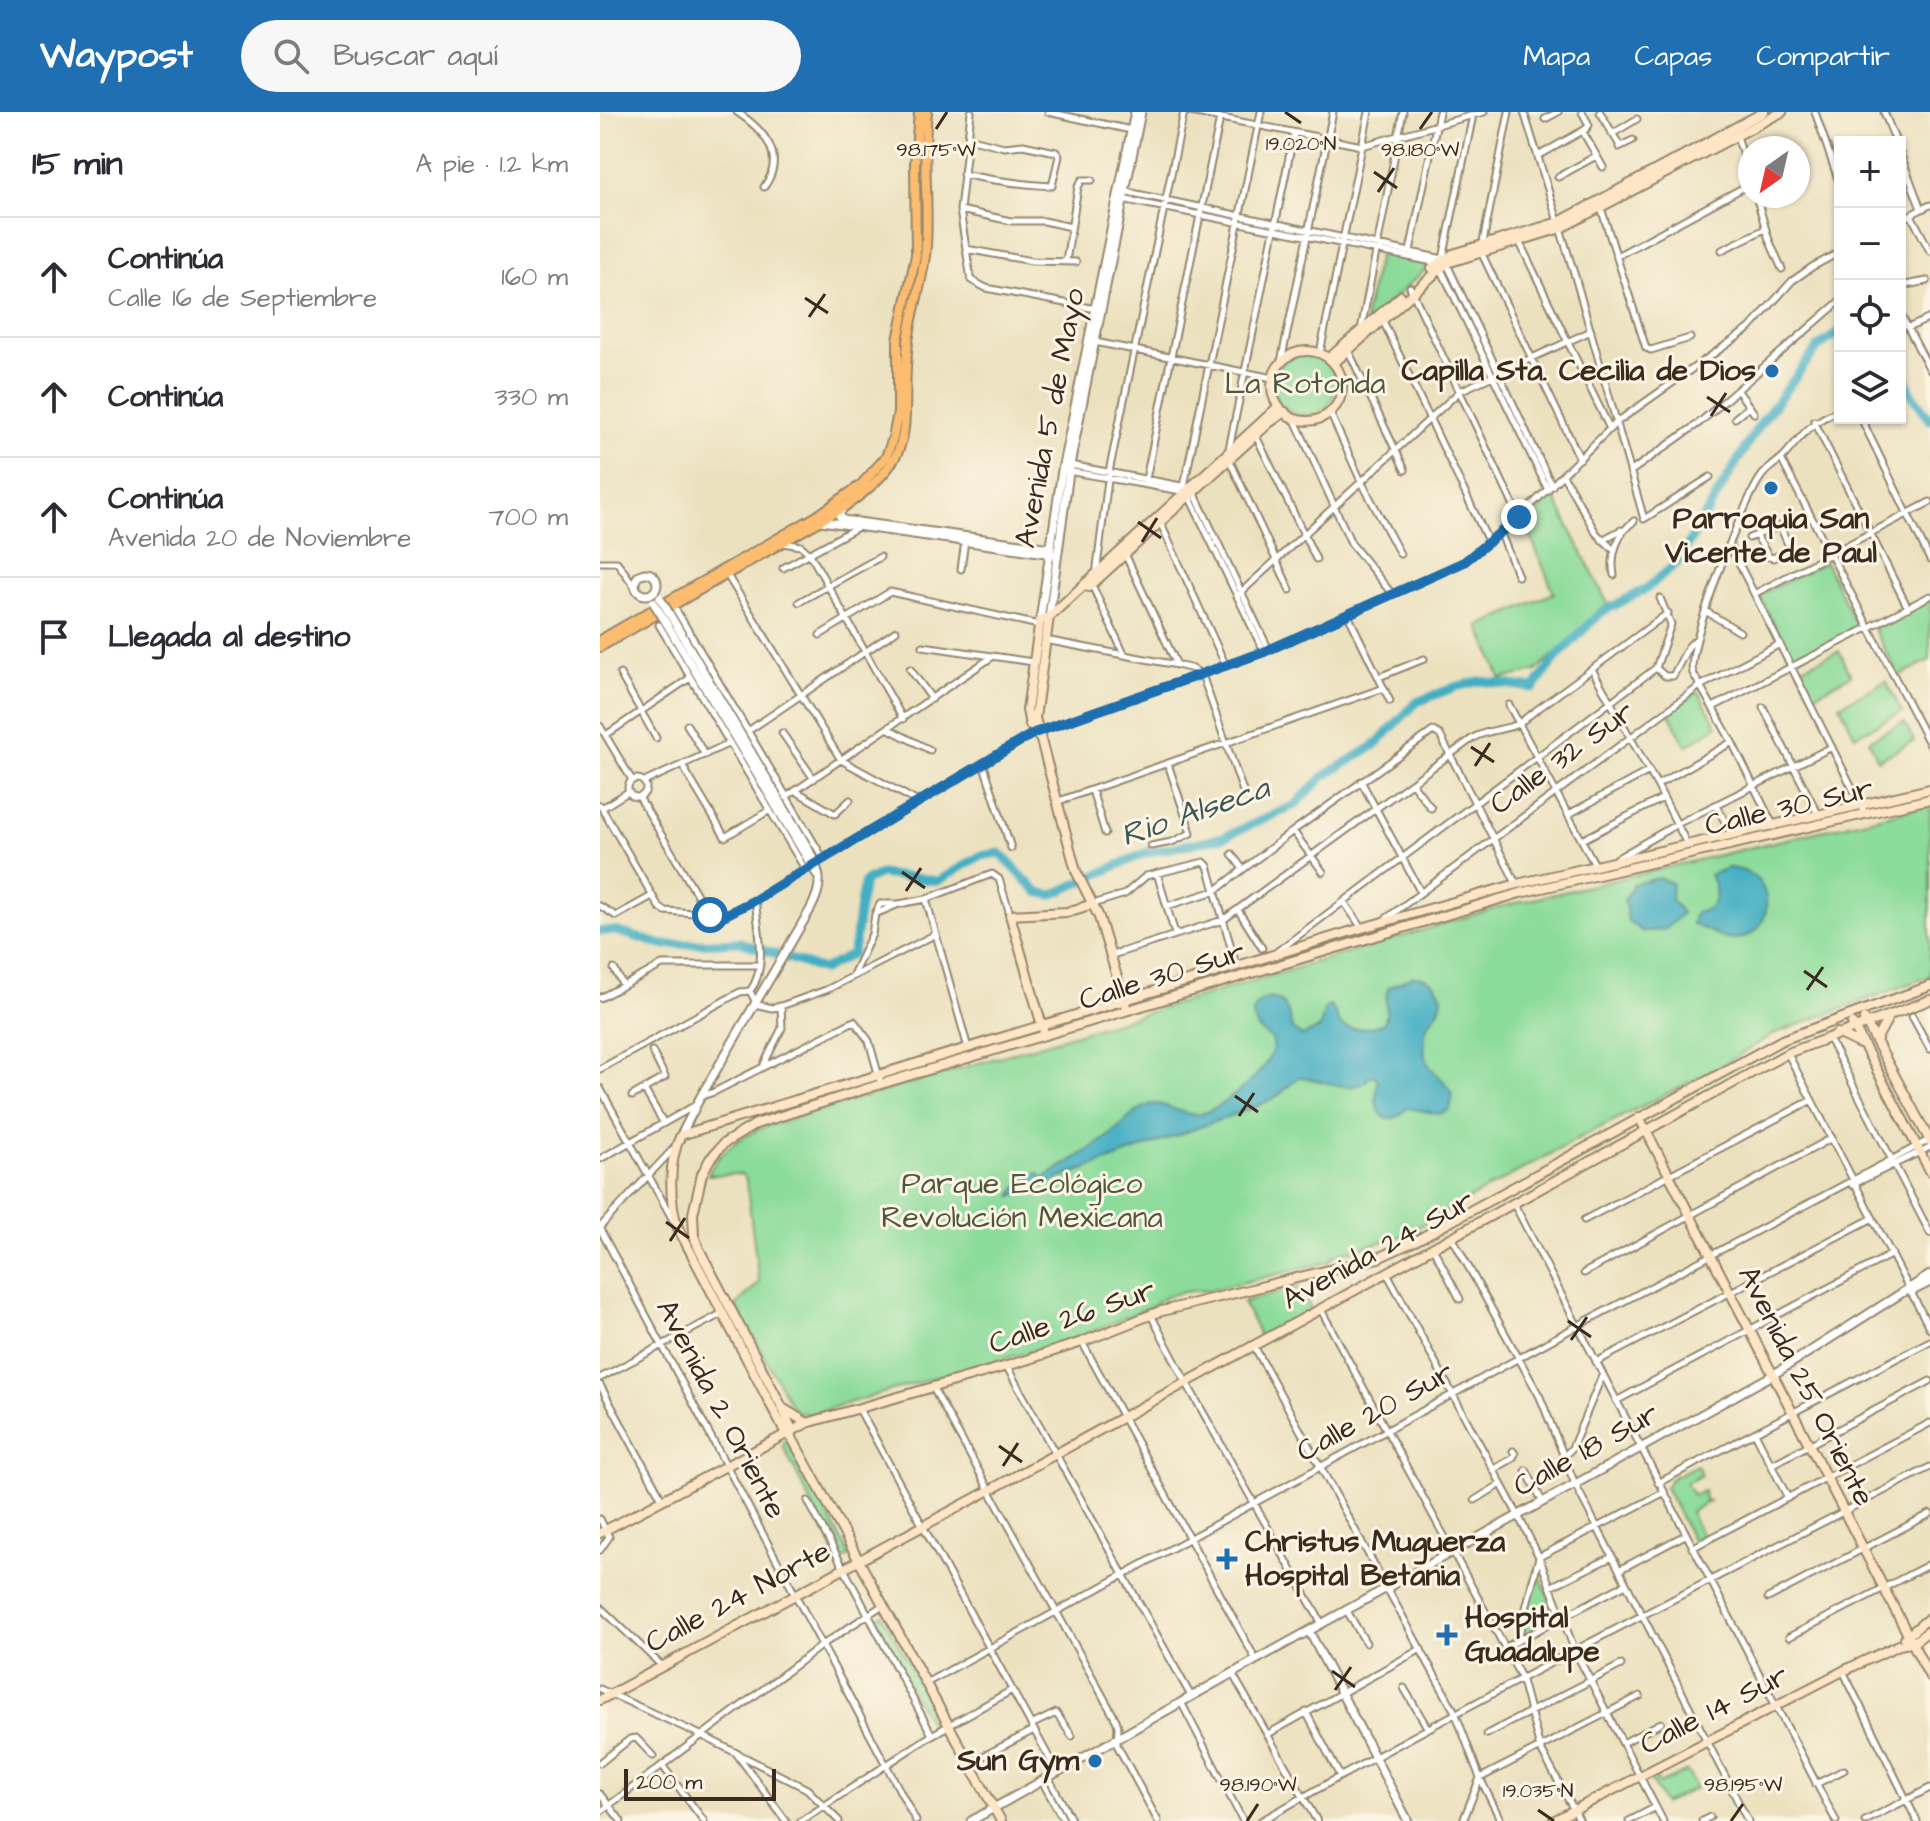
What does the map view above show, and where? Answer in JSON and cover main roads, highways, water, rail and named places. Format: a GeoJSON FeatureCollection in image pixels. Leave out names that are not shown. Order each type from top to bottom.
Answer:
{"type":"FeatureCollection","features":[{"type":"Feature","properties":{"kind":"main road"},"geometry":{"type":"LineString","coordinates":[[600,640],[827,510],[861,485],[886,457],[898,413],[898,340],[916,255],[915,163],[919,112]]}},
{"type":"Feature","properties":{"kind":"main road"},"geometry":{"type":"LineString","coordinates":[[600,647],[821,521],[883,476],[900,448],[905,432],[908,340],[927,241],[924,164],[927,112]]}},
{"type":"Feature","properties":{"kind":"main road"},"geometry":{"type":"LineString","coordinates":[[1332,361],[1442,263],[1560,225],[1601,208],[1764,112]]}},
{"type":"Feature","properties":{"kind":"main road"},"geometry":{"type":"LineString","coordinates":[[1560,225],[1782,112]]}},
{"type":"Feature","properties":{"kind":"main road"},"geometry":{"type":"LineString","coordinates":[[1332,361],[1348,350],[1361,335]]}},
{"type":"Feature","properties":{"kind":"main road"},"geometry":{"type":"LineString","coordinates":[[1303,351],[1320,353],[1332,361],[1342,380],[1342,389],[1330,413],[1316,419],[1294,418],[1282,409],[1273,393],[1273,378],[1281,362],[1303,351]]}},
{"type":"Feature","properties":{"kind":"main road"},"geometry":{"type":"LineString","coordinates":[[1041,622],[1094,579],[1282,409]]}},
{"type":"Feature","properties":{"kind":"main road","name":"Avenida 5 de Mayo"},"geometry":{"type":"LineString","coordinates":[[1038,734],[1035,711],[1045,640],[1041,622]]}},
{"type":"Feature","properties":{"kind":"main road","name":"Avenida 5 de Mayo"},"geometry":{"type":"LineString","coordinates":[[1038,734],[1027,710],[1041,622]]}},
{"type":"Feature","properties":{"kind":"main road"},"geometry":{"type":"LineString","coordinates":[[1038,734],[1076,871],[1093,904],[1112,955],[1127,1012]]}},
{"type":"Feature","properties":{"kind":"main road","name":"Calle 30 Sur"},"geometry":{"type":"LineString","coordinates":[[790,1433],[782,1407],[727,1311],[697,1244],[693,1220],[695,1197],[708,1162],[727,1141],[756,1124],[968,1048],[1362,928],[1518,889],[1777,835],[1930,789]]}},
{"type":"Feature","properties":{"kind":"main road","name":"Calle 30 Sur"},"geometry":{"type":"LineString","coordinates":[[673,1196],[676,1145],[681,1135],[718,1123],[1127,1012],[1596,866],[1818,814],[1930,799]]}},
{"type":"Feature","properties":{"kind":"main road"},"geometry":{"type":"LineString","coordinates":[[1045,1036],[1010,915],[1067,912],[1093,904]]}},
{"type":"Feature","properties":{"kind":"main road","name":"Avenida 24 Sur"},"geometry":{"type":"LineString","coordinates":[[1378,1258],[1417,1240],[1793,1035],[1930,986]]}},
{"type":"Feature","properties":{"kind":"main road","name":"Avenida 24 Sur"},"geometry":{"type":"LineString","coordinates":[[858,1560],[1788,1053],[1930,1000]]}},
{"type":"Feature","properties":{"kind":"main road"},"geometry":{"type":"LineString","coordinates":[[1860,1011],[1930,1142]]}},
{"type":"Feature","properties":{"kind":"main road"},"geometry":{"type":"LineString","coordinates":[[1848,1015],[1930,1171]]}},
{"type":"Feature","properties":{"kind":"main road"},"geometry":{"type":"LineString","coordinates":[[1876,1040],[1890,1015]]}},
{"type":"Feature","properties":{"kind":"main road"},"geometry":{"type":"LineString","coordinates":[[1832,1035],[1864,1047]]}},
{"type":"Feature","properties":{"kind":"main road","name":"Avenida 25 Oriente"},"geometry":{"type":"LineString","coordinates":[[1639,1117],[1909,1639],[1929,1672]]}},
{"type":"Feature","properties":{"kind":"main road"},"geometry":{"type":"LineString","coordinates":[[718,1123],[728,1130],[727,1141]]}},
{"type":"Feature","properties":{"kind":"main road"},"geometry":{"type":"LineString","coordinates":[[673,1196],[684,1202],[695,1197]]}},
{"type":"Feature","properties":{"kind":"main road"},"geometry":{"type":"LineString","coordinates":[[673,1196],[678,1228],[727,1311],[858,1560],[1001,1821]]}},
{"type":"Feature","properties":{"kind":"main road","name":"Calle 26 Sur"},"geometry":{"type":"LineString","coordinates":[[603,1531],[807,1423],[1007,1366],[1082,1342],[1151,1315],[1378,1258]]}},
{"type":"Feature","properties":{"kind":"main road"},"geometry":{"type":"LineString","coordinates":[[782,1407],[807,1423]]}},
{"type":"Feature","properties":{"kind":"main road","name":"Calle 24 Norte"},"geometry":{"type":"LineString","coordinates":[[600,1700],[858,1560]]}},
{"type":"Feature","properties":{"kind":"main road"},"geometry":{"type":"LineString","coordinates":[[1909,1639],[1930,1617]]}},
{"type":"Feature","properties":{"kind":"main road"},"geometry":{"type":"LineString","coordinates":[[1909,1639],[1930,1630]]}},
{"type":"Feature","properties":{"kind":"main road","name":"Calle 14 Sur"},"geometry":{"type":"LineString","coordinates":[[1553,1821],[1909,1639]]}},
{"type":"Feature","properties":{"kind":"water"},"geometry":{"type":"Polygon","coordinates":[[[1727,868],[1745,871],[1757,880],[1764,891],[1766,904],[1758,928],[1747,936],[1733,939],[1692,924],[1695,913],[1708,908],[1714,900],[1715,888],[1710,875],[1727,868]]]}},
{"type":"Feature","properties":{"kind":"water"},"geometry":{"type":"Polygon","coordinates":[[[1659,878],[1672,883],[1671,899],[1682,913],[1666,929],[1643,932],[1628,921],[1624,900],[1634,884],[1659,878]]]}},
{"type":"Feature","properties":{"kind":"water"},"geometry":{"type":"Polygon","coordinates":[[[1413,976],[1430,981],[1442,996],[1439,1008],[1427,1027],[1425,1053],[1428,1063],[1452,1094],[1448,1111],[1439,1114],[1408,1108],[1395,1118],[1388,1119],[1378,1108],[1378,1081],[1375,1076],[1356,1086],[1299,1077],[1279,1095],[1260,1105],[1012,1196],[1022,1182],[1038,1173],[1044,1178],[1112,1133],[1146,1106],[1159,1104],[1200,1114],[1235,1095],[1259,1072],[1273,1049],[1272,1039],[1254,1021],[1253,1013],[1262,1001],[1276,999],[1283,1004],[1292,1029],[1302,1036],[1320,1028],[1324,1010],[1329,1005],[1342,1026],[1367,1028],[1384,1023],[1389,987],[1413,976]]]}},
{"type":"Feature","properties":{"kind":"waterway","name":"Rio Alseca"},"geometry":{"type":"LineString","coordinates":[[600,931],[616,931],[663,945],[740,942],[823,970],[852,954],[865,881],[880,874],[938,881],[980,856],[1000,853],[1037,892],[1052,895],[1145,853],[1224,837],[1295,805],[1324,776],[1375,745],[1417,702],[1480,681],[1534,688],[1556,658],[1600,613],[1646,589],[1677,563],[1757,428],[1818,347],[1834,335]]}},
{"type":"Feature","properties":{"kind":"waterway","name":"Rio Alseca"},"geometry":{"type":"LineString","coordinates":[[1906,378],[1911,393],[1930,420]]}},
{"type":"Feature","properties":{"kind":"place","name":"Capilla Sta. Cecilia de Dios"},"geometry":{"type":"Point","coordinates":[1772,371]}},
{"type":"Feature","properties":{"kind":"place","name":"Parroquia San Vicente de Paul"},"geometry":{"type":"Point","coordinates":[1771,488]}},
{"type":"Feature","properties":{"kind":"place","name":"Christus Muguerza Hospital Betania"},"geometry":{"type":"Point","coordinates":[1227,1559]}},
{"type":"Feature","properties":{"kind":"place","name":"Hospital Guadalupe"},"geometry":{"type":"Point","coordinates":[1447,1635]}},
{"type":"Feature","properties":{"kind":"place","name":"Sun Gym"},"geometry":{"type":"Point","coordinates":[1095,1761]}},
{"type":"Feature","properties":{"kind":"park label","name":"La Rotonda"},"geometry":{"type":"Point","coordinates":[1305,384]}},
{"type":"Feature","properties":{"kind":"park label","name":"Parque Ecológico Revolución Mexicana"},"geometry":{"type":"Point","coordinates":[1022,1201]}}]}
